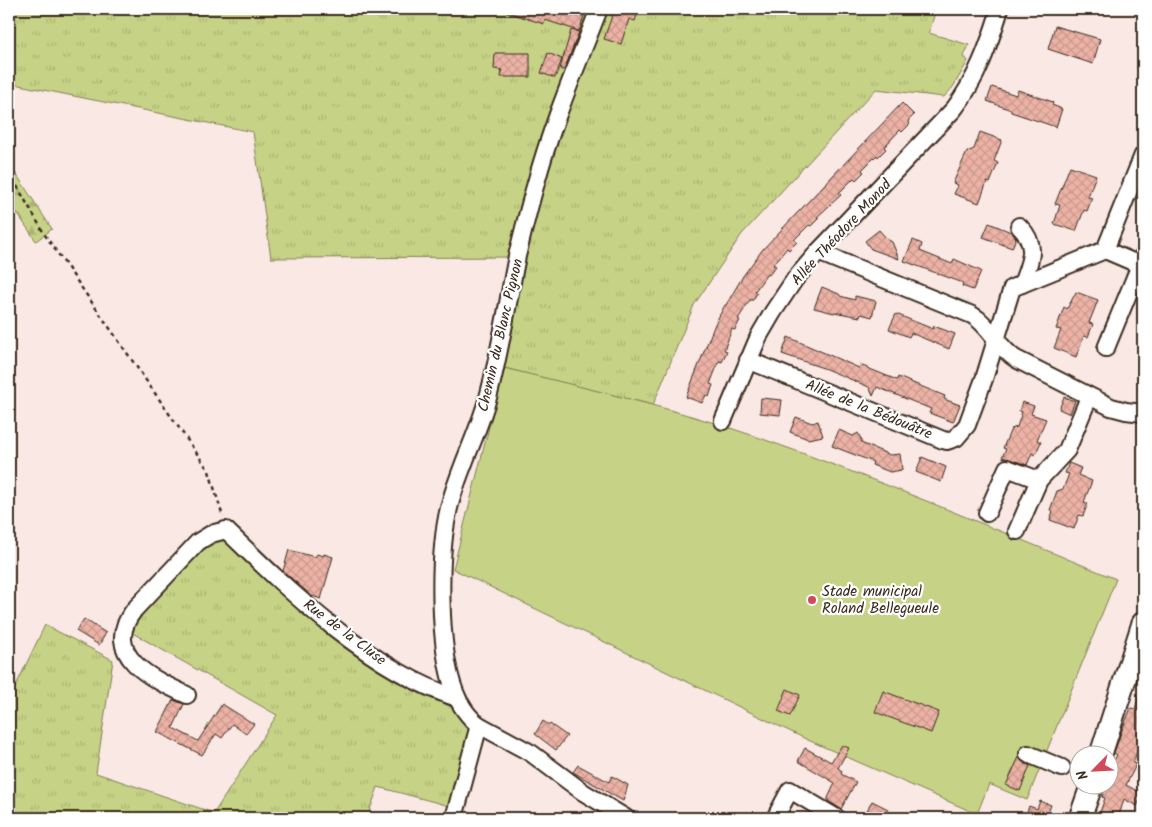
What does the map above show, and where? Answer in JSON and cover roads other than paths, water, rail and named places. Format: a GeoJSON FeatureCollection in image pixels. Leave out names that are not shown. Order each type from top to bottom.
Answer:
{"type":"FeatureCollection","features":[{"type":"Feature","properties":{"kind":"main road"},"geometry":{"type":"LineString","coordinates":[[1104,744],[1143,623]]}},
{"type":"Feature","properties":{"kind":"main road"},"geometry":{"type":"LineString","coordinates":[[1080,818],[1088,794]]}},
{"type":"Feature","properties":{"kind":"street","name":"Chemin du Blanc Pignon"},"geometry":{"type":"LineString","coordinates":[[457,698],[447,660],[443,620],[442,572],[448,510],[490,390],[518,252],[546,146],[599,9]]}},
{"type":"Feature","properties":{"kind":"street","name":"Allée Théodore Monod"},"geometry":{"type":"LineString","coordinates":[[723,421],[759,336],[795,279],[818,252],[949,116],[969,87],[986,51],[1000,9]]}},
{"type":"Feature","properties":{"kind":"street"},"geometry":{"type":"LineString","coordinates":[[1105,250],[1143,155]]}},
{"type":"Feature","properties":{"kind":"street"},"geometry":{"type":"LineString","coordinates":[[1019,226],[1030,240],[1032,250],[1022,284]]}},
{"type":"Feature","properties":{"kind":"street"},"geometry":{"type":"LineString","coordinates":[[995,339],[1012,288],[1105,250],[1142,260],[1106,348]]}},
{"type":"Feature","properties":{"kind":"street"},"geometry":{"type":"LineString","coordinates":[[818,252],[972,315],[978,318],[1006,352],[1016,359],[1118,410],[1143,413]]}},
{"type":"Feature","properties":{"kind":"street","name":"Allée de la Bédouâtre"},"geometry":{"type":"LineString","coordinates":[[748,360],[948,440],[956,438],[964,430],[984,379],[995,339]]}},
{"type":"Feature","properties":{"kind":"street"},"geometry":{"type":"LineString","coordinates":[[1017,531],[1039,480],[1067,450],[1089,397]]}},
{"type":"Feature","properties":{"kind":"street"},"geometry":{"type":"LineString","coordinates":[[987,513],[1006,468],[1039,480]]}},
{"type":"Feature","properties":{"kind":"street","name":"Rue de la Cluse"},"geometry":{"type":"LineString","coordinates":[[187,695],[161,682],[132,661],[125,652],[123,635],[125,624],[134,610],[198,542],[211,534],[226,530],[304,602],[368,652],[435,690],[457,698]]}},
{"type":"Feature","properties":{"kind":"street"},"geometry":{"type":"LineString","coordinates":[[457,698],[473,721],[530,753],[583,792],[626,818]]}},
{"type":"Feature","properties":{"kind":"street"},"geometry":{"type":"LineString","coordinates":[[454,818],[479,725]]}},
{"type":"Feature","properties":{"kind":"street"},"geometry":{"type":"LineString","coordinates":[[1028,754],[1062,768]]}},
{"type":"Feature","properties":{"kind":"street"},"geometry":{"type":"LineString","coordinates":[[775,818],[790,790],[837,818]]}},
{"type":"Feature","properties":{"kind":"place","name":"Stade municipal Roland Bellegueule"},"geometry":{"type":"Point","coordinates":[812,600]}}]}
